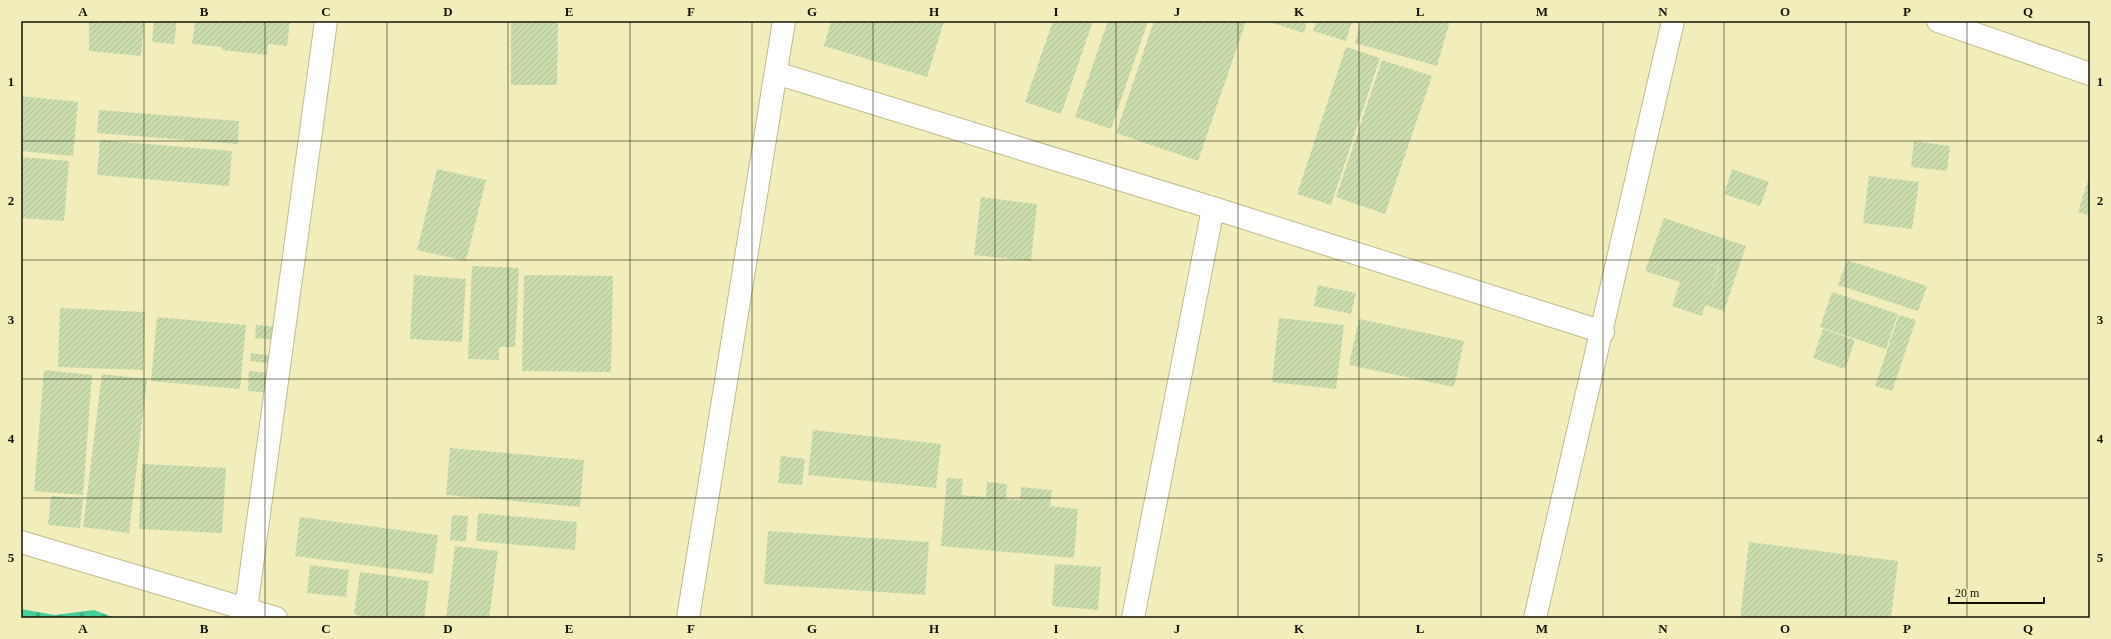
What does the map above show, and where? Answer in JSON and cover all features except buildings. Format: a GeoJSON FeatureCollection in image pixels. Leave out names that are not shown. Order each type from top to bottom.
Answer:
{"type":"FeatureCollection","features":[{"type":"Feature","properties":{"kind":"street"},"geometry":{"type":"LineString","coordinates":[[246,609],[326,21]]}},
{"type":"Feature","properties":{"kind":"street"},"geometry":{"type":"LineString","coordinates":[[688,618],[784,21]]}},
{"type":"Feature","properties":{"kind":"street"},"geometry":{"type":"LineString","coordinates":[[1535,618],[1603,332],[1673,21]]}},
{"type":"Feature","properties":{"kind":"street"},"geometry":{"type":"LineString","coordinates":[[1938,21],[2090,74]]}},
{"type":"Feature","properties":{"kind":"street"},"geometry":{"type":"LineString","coordinates":[[776,74],[1213,208],[1603,332]]}},
{"type":"Feature","properties":{"kind":"street"},"geometry":{"type":"LineString","coordinates":[[1133,618],[1213,208]]}},
{"type":"Feature","properties":{"kind":"street"},"geometry":{"type":"LineString","coordinates":[[21,542],[276,618]]}},
{"type":"Feature","properties":{"kind":"green space"},"geometry":{"type":"Polygon","coordinates":[[[21,609],[55,615],[94,610],[115,618],[21,618],[21,609]]]}}]}
